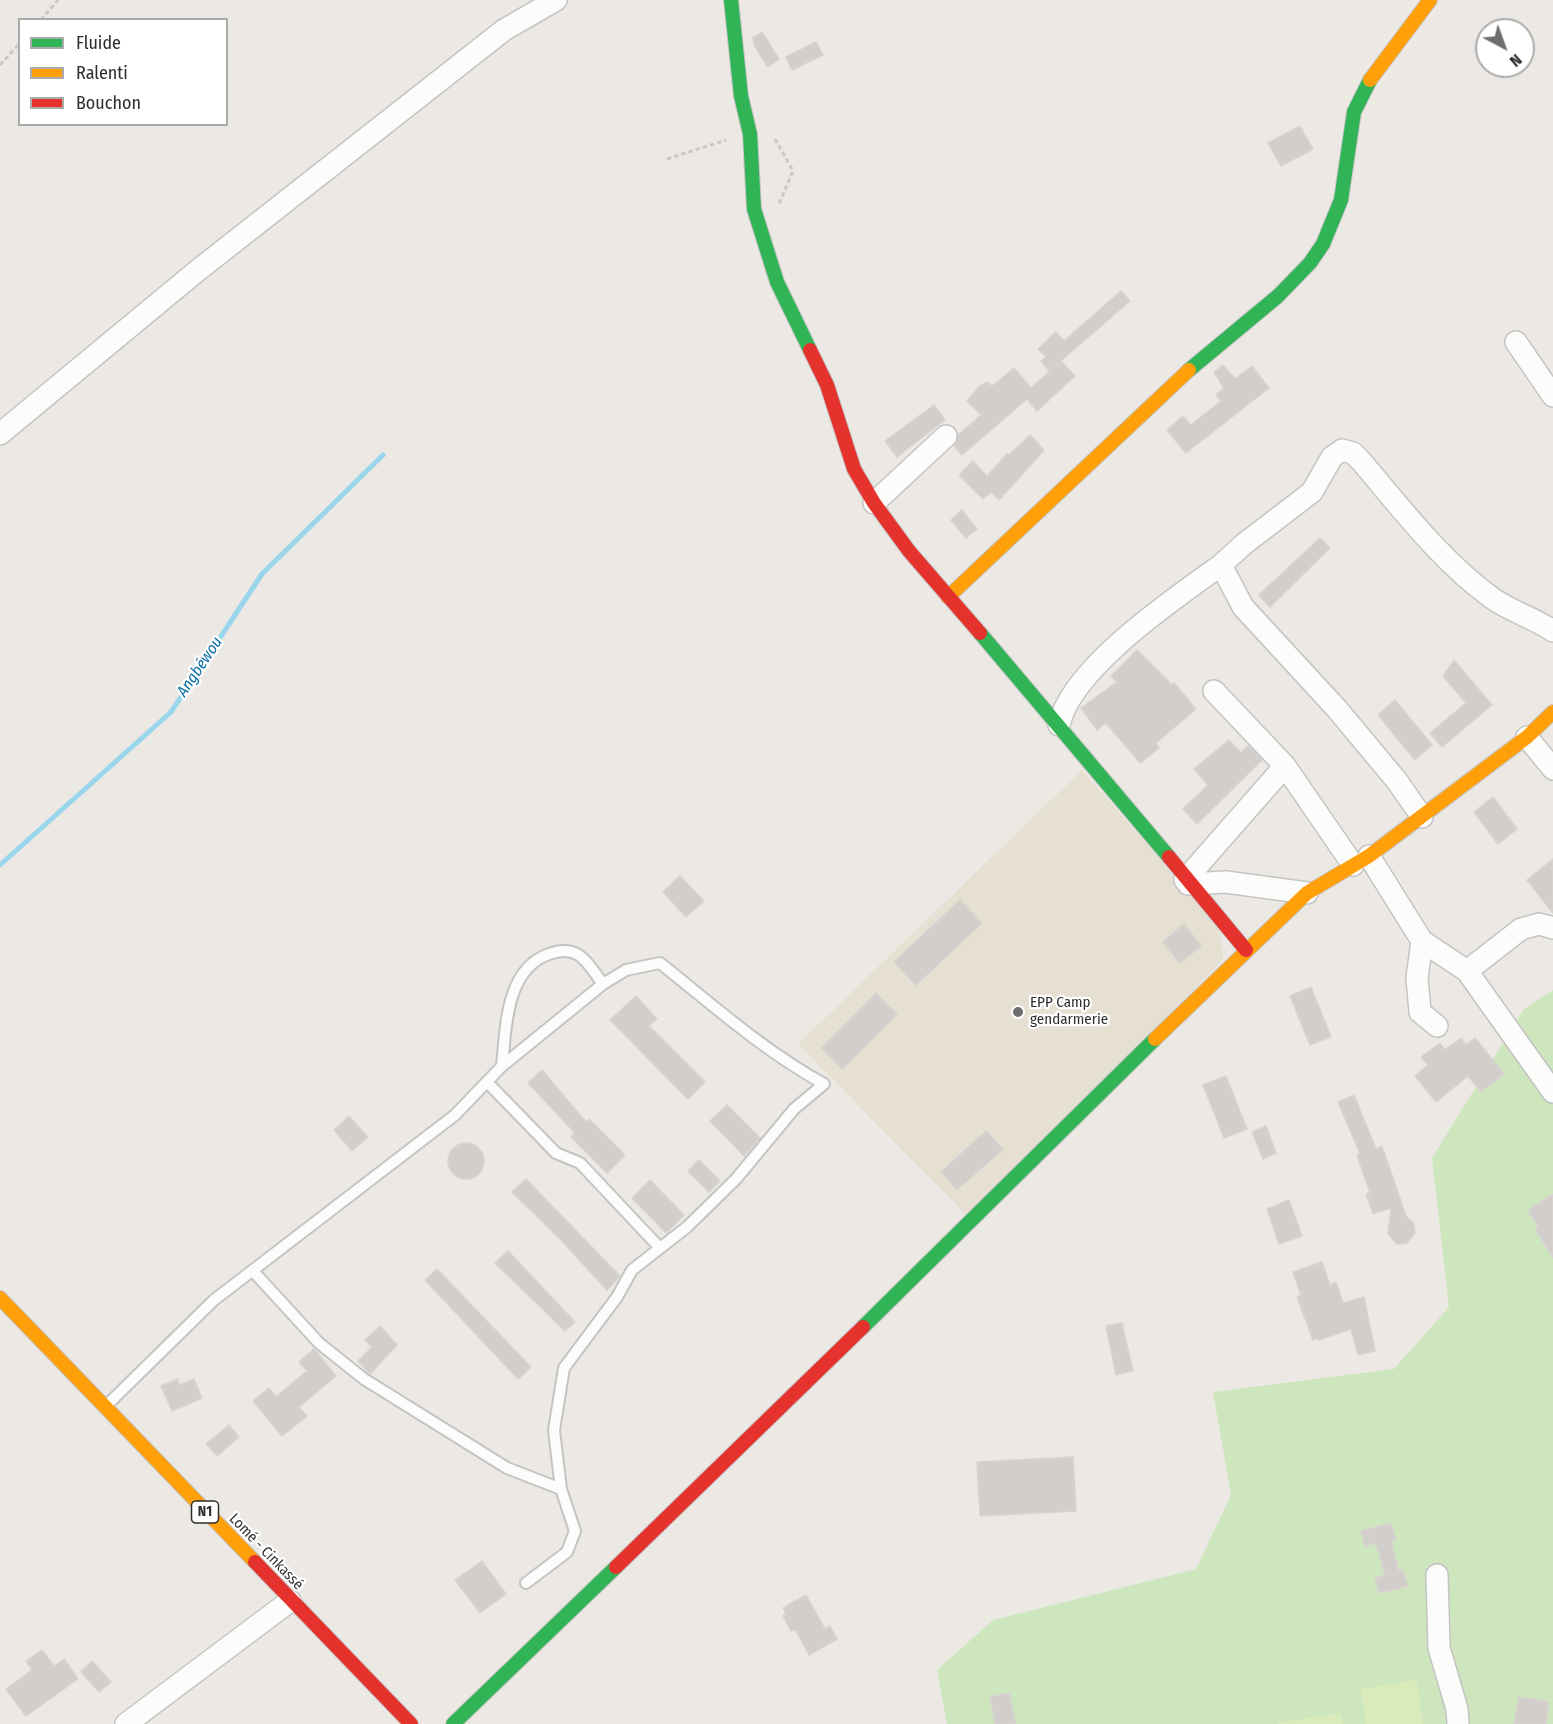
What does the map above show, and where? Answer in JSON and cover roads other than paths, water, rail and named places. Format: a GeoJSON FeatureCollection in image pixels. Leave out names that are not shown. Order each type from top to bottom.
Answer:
{"type":"FeatureCollection","features":[{"type":"Feature","properties":{"kind":"main road"},"geometry":{"type":"LineString","coordinates":[[731,0],[741,96],[750,134],[754,209],[777,282],[827,385],[854,469],[874,503],[909,551],[1059,725],[1187,882],[1246,950]]}},
{"type":"Feature","properties":{"kind":"main road"},"geometry":{"type":"LineString","coordinates":[[948,597],[1175,382],[1264,309],[1305,269],[1325,241],[1339,202],[1347,169],[1353,114],[1375,72],[1430,0]]}},
{"type":"Feature","properties":{"kind":"main road"},"geometry":{"type":"LineString","coordinates":[[453,1724],[783,1406],[1246,950],[1307,893],[1361,861],[1422,817],[1527,737],[1553,712]]}},
{"type":"Feature","properties":{"kind":"main road","name":"Lomé - Cinkassé"},"geometry":{"type":"LineString","coordinates":[[0,1298],[411,1724]]}},
{"type":"Feature","properties":{"kind":"street"},"geometry":{"type":"LineString","coordinates":[[0,434],[197,271],[504,30],[556,0]]}},
{"type":"Feature","properties":{"kind":"street"},"geometry":{"type":"LineString","coordinates":[[1516,342],[1553,396]]}},
{"type":"Feature","properties":{"kind":"street"},"geometry":{"type":"LineString","coordinates":[[874,503],[946,436]]}},
{"type":"Feature","properties":{"kind":"street"},"geometry":{"type":"LineString","coordinates":[[1059,725],[1062,709],[1073,691],[1123,641],[1155,612],[1221,565],[1244,544],[1312,492],[1332,457],[1342,450],[1353,453],[1361,461],[1417,527],[1472,582],[1494,599],[1553,631]]}},
{"type":"Feature","properties":{"kind":"street"},"geometry":{"type":"LineString","coordinates":[[1221,565],[1243,607],[1337,709],[1397,781],[1422,817]]}},
{"type":"Feature","properties":{"kind":"street"},"geometry":{"type":"LineString","coordinates":[[1214,691],[1285,766],[1422,941],[1467,971],[1553,1092]]}},
{"type":"Feature","properties":{"kind":"street"},"geometry":{"type":"LineString","coordinates":[[1527,737],[1553,769]]}},
{"type":"Feature","properties":{"kind":"street"},"geometry":{"type":"LineString","coordinates":[[1187,882],[1285,766]]}},
{"type":"Feature","properties":{"kind":"street"},"geometry":{"type":"LineString","coordinates":[[1187,882],[1226,882],[1307,893]]}},
{"type":"Feature","properties":{"kind":"street"},"geometry":{"type":"LineString","coordinates":[[1467,971],[1521,929],[1539,924],[1553,928]]}},
{"type":"Feature","properties":{"kind":"street"},"geometry":{"type":"LineString","coordinates":[[1422,941],[1417,978],[1420,1012],[1437,1026]]}},
{"type":"Feature","properties":{"kind":"street"},"geometry":{"type":"LineString","coordinates":[[1437,1575],[1439,1648],[1457,1709],[1458,1724]]}},
{"type":"Feature","properties":{"kind":"street"},"geometry":{"type":"LineString","coordinates":[[126,1724],[291,1601]]}},
{"type":"Feature","properties":{"kind":"lane"},"geometry":{"type":"LineString","coordinates":[[502,1066],[505,1030],[514,987],[533,959],[563,949],[581,955],[603,984]]}},
{"type":"Feature","properties":{"kind":"lane"},"geometry":{"type":"LineString","coordinates":[[105,1407],[214,1300],[455,1115],[502,1066],[603,984],[626,970],[660,963],[740,1030],[786,1063],[824,1084],[794,1109],[736,1179],[660,1248],[632,1270],[617,1297],[564,1368],[554,1430],[561,1489],[575,1531],[567,1552],[526,1583]]}},
{"type":"Feature","properties":{"kind":"lane"},"geometry":{"type":"LineString","coordinates":[[487,1082],[556,1153],[580,1163],[660,1248]]}},
{"type":"Feature","properties":{"kind":"lane"},"geometry":{"type":"LineString","coordinates":[[254,1271],[319,1343],[364,1379],[507,1468],[561,1489]]}},
{"type":"Feature","properties":{"kind":"waterway","name":"Angbéwou"},"geometry":{"type":"LineString","coordinates":[[0,865],[171,712],[262,574],[383,455]]}},
{"type":"Feature","properties":{"kind":"place","name":"EPP Camp gendarmerie"},"geometry":{"type":"Point","coordinates":[1018,1012]}}]}
